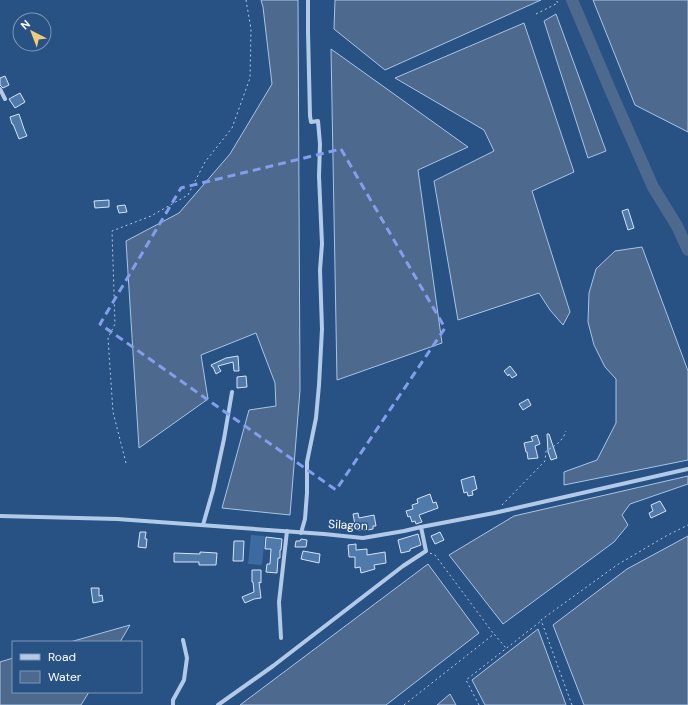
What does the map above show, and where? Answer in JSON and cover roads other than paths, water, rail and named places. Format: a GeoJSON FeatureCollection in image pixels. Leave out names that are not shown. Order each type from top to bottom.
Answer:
{"type":"FeatureCollection","features":[{"type":"Feature","properties":{"kind":"street"},"geometry":{"type":"LineString","coordinates":[[301,532],[305,519],[307,462],[316,418],[320,385],[322,329],[320,270],[322,244],[319,176],[320,144],[318,121],[311,122],[310,116],[308,0]]}},
{"type":"Feature","properties":{"kind":"street"},"geometry":{"type":"LineString","coordinates":[[0,89],[5,99]]}},
{"type":"Feature","properties":{"kind":"street"},"geometry":{"type":"LineString","coordinates":[[203,525],[213,490],[232,392]]}},
{"type":"Feature","properties":{"kind":"street","name":"Silagon"},"geometry":{"type":"LineString","coordinates":[[0,516],[117,519],[301,532],[363,538],[404,532],[421,527],[494,513],[688,470]]}},
{"type":"Feature","properties":{"kind":"street"},"geometry":{"type":"LineString","coordinates":[[218,705],[273,666],[403,566],[426,551],[421,527]]}},
{"type":"Feature","properties":{"kind":"street"},"geometry":{"type":"LineString","coordinates":[[281,638],[279,602],[287,531]]}},
{"type":"Feature","properties":{"kind":"street"},"geometry":{"type":"LineString","coordinates":[[172,705],[173,700],[184,680],[187,658],[183,640]]}},
{"type":"Feature","properties":{"kind":"water"},"geometry":{"type":"Polygon","coordinates":[[[261,0],[298,0],[300,390],[290,515],[222,508],[249,410],[276,406],[275,383],[256,333],[201,355],[208,399],[139,448],[126,241],[179,213],[230,154],[272,84],[261,0]]]}},
{"type":"Feature","properties":{"kind":"water"},"geometry":{"type":"Polygon","coordinates":[[[335,0],[541,0],[385,70],[334,29],[335,0]]]}},
{"type":"Feature","properties":{"kind":"water"},"geometry":{"type":"Polygon","coordinates":[[[593,0],[688,0],[688,132],[635,105],[593,0]]]}},
{"type":"Feature","properties":{"kind":"water"},"geometry":{"type":"Polygon","coordinates":[[[556,14],[606,151],[588,158],[544,21],[556,14]]]}},
{"type":"Feature","properties":{"kind":"water"},"geometry":{"type":"Polygon","coordinates":[[[524,23],[574,172],[532,191],[570,312],[563,325],[550,310],[539,293],[458,320],[434,181],[494,151],[484,130],[395,78],[524,23]]]}},
{"type":"Feature","properties":{"kind":"water"},"geometry":{"type":"Polygon","coordinates":[[[331,49],[468,147],[418,170],[442,343],[337,380],[331,49]]]}},
{"type":"Feature","properties":{"kind":"water"},"geometry":{"type":"Polygon","coordinates":[[[642,247],[688,371],[688,460],[564,485],[564,472],[597,460],[616,423],[616,379],[605,367],[594,345],[588,322],[589,293],[596,269],[615,251],[642,247]]]}},
{"type":"Feature","properties":{"kind":"water"},"geometry":{"type":"Polygon","coordinates":[[[688,476],[688,484],[630,504],[622,515],[628,525],[614,542],[503,624],[449,555],[514,516],[688,476]]]}},
{"type":"Feature","properties":{"kind":"water"},"geometry":{"type":"Polygon","coordinates":[[[688,536],[688,705],[584,705],[553,625],[627,569],[688,536]]]}},
{"type":"Feature","properties":{"kind":"water"},"geometry":{"type":"Polygon","coordinates":[[[428,564],[479,633],[386,705],[240,705],[428,564]]]}},
{"type":"Feature","properties":{"kind":"water"},"geometry":{"type":"Polygon","coordinates":[[[130,625],[121,641],[74,641],[130,625]]]}},
{"type":"Feature","properties":{"kind":"water"},"geometry":{"type":"Polygon","coordinates":[[[538,629],[566,705],[485,705],[472,680],[538,629]]]}},
{"type":"Feature","properties":{"kind":"water"},"geometry":{"type":"Polygon","coordinates":[[[12,658],[12,693],[88,693],[81,705],[0,705],[0,662],[12,658]]]}},
{"type":"Feature","properties":{"kind":"water"},"geometry":{"type":"Polygon","coordinates":[[[450,694],[456,705],[437,705],[450,694]]]}},
{"type":"Feature","properties":{"kind":"waterway"},"geometry":{"type":"LineString","coordinates":[[572,0],[653,187],[677,226],[688,250]]}}]}
